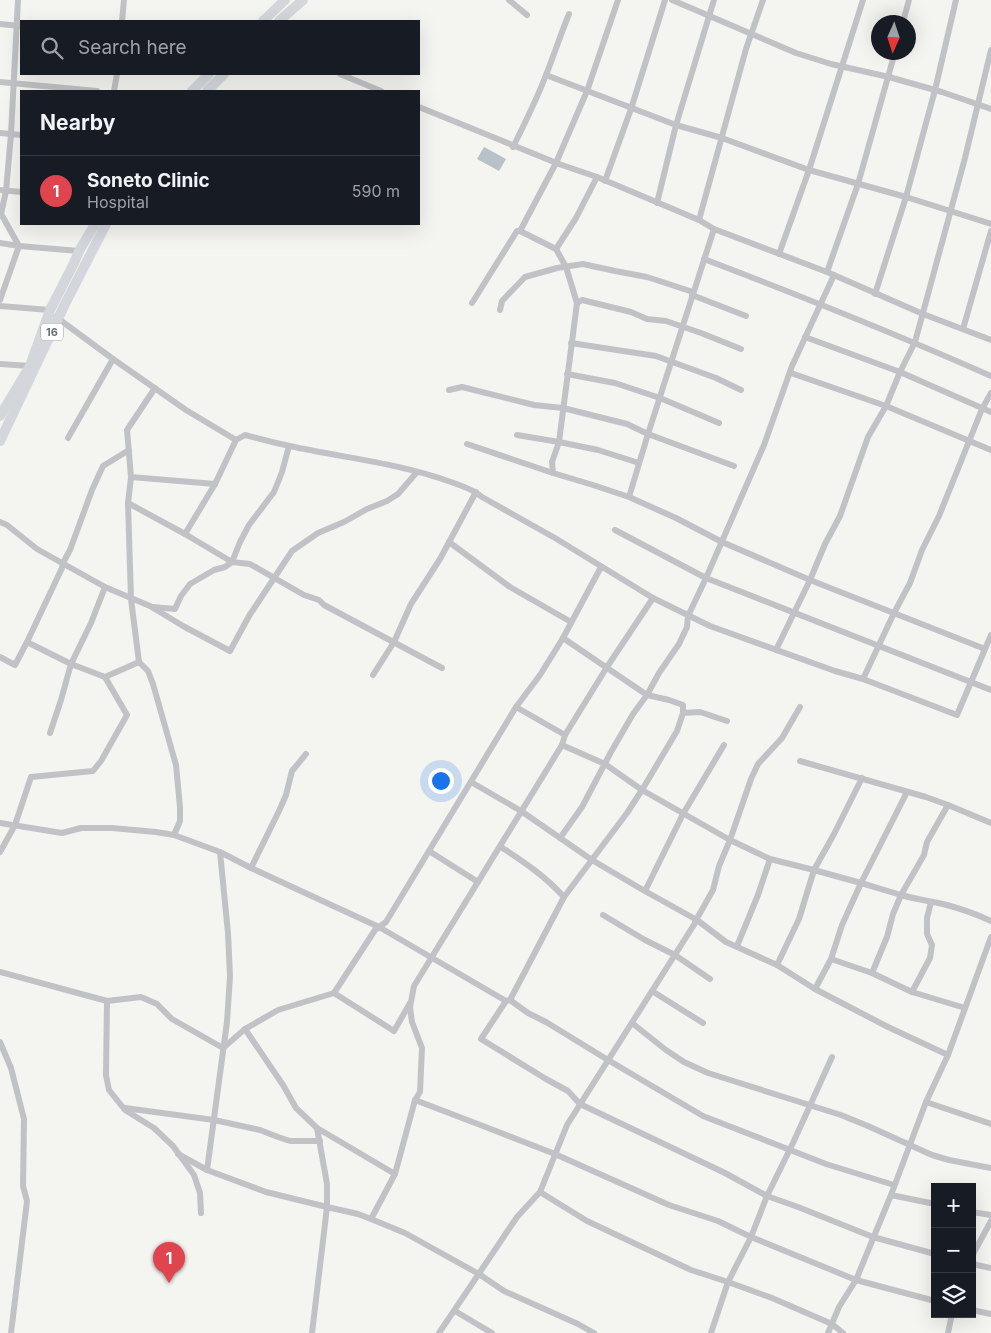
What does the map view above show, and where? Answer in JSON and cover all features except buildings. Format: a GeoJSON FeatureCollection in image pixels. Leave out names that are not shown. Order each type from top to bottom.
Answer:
{"type":"FeatureCollection","features":[{"type":"Feature","properties":{"kind":"main road"},"geometry":{"type":"LineString","coordinates":[[264,20],[285,0]]}},
{"type":"Feature","properties":{"kind":"main road"},"geometry":{"type":"LineString","coordinates":[[280,20],[303,0]]}},
{"type":"Feature","properties":{"kind":"main road"},"geometry":{"type":"LineString","coordinates":[[193,90],[208,75]]}},
{"type":"Feature","properties":{"kind":"main road"},"geometry":{"type":"LineString","coordinates":[[208,90],[223,75]]}},
{"type":"Feature","properties":{"kind":"main road","name":"16"},"geometry":{"type":"LineString","coordinates":[[0,441],[33,365],[49,312],[79,250],[94,225]]}},
{"type":"Feature","properties":{"kind":"main road","name":"16"},"geometry":{"type":"LineString","coordinates":[[0,415],[33,365],[105,225]]}},
{"type":"Feature","properties":{"kind":"street"},"geometry":{"type":"LineString","coordinates":[[0,300],[19,246],[0,213],[11,134],[13,84],[19,25],[18,0]]}},
{"type":"Feature","properties":{"kind":"street"},"geometry":{"type":"LineString","coordinates":[[122,20],[124,0]]}},
{"type":"Feature","properties":{"kind":"street"},"geometry":{"type":"LineString","coordinates":[[509,0],[527,15]]}},
{"type":"Feature","properties":{"kind":"street"},"geometry":{"type":"LineString","coordinates":[[472,303],[517,231],[520,231],[556,163],[588,91],[618,0]]}},
{"type":"Feature","properties":{"kind":"street"},"geometry":{"type":"LineString","coordinates":[[556,248],[601,180],[632,109],[665,0]]}},
{"type":"Feature","properties":{"kind":"street"},"geometry":{"type":"LineString","coordinates":[[672,0],[796,53],[831,64],[889,76],[991,109]]}},
{"type":"Feature","properties":{"kind":"street"},"geometry":{"type":"LineString","coordinates":[[657,202],[676,125],[714,0]]}},
{"type":"Feature","properties":{"kind":"street"},"geometry":{"type":"LineString","coordinates":[[699,220],[746,49],[763,0]]}},
{"type":"Feature","properties":{"kind":"street"},"geometry":{"type":"LineString","coordinates":[[779,254],[809,170],[863,0]]}},
{"type":"Feature","properties":{"kind":"street"},"geometry":{"type":"LineString","coordinates":[[905,15],[909,0]]}},
{"type":"Feature","properties":{"kind":"street"},"geometry":{"type":"LineString","coordinates":[[875,294],[906,197],[935,90],[956,0]]}},
{"type":"Feature","properties":{"kind":"street"},"geometry":{"type":"LineString","coordinates":[[513,147],[546,75],[569,14]]}},
{"type":"Feature","properties":{"kind":"street"},"geometry":{"type":"LineString","coordinates":[[0,24],[19,25]]}},
{"type":"Feature","properties":{"kind":"street"},"geometry":{"type":"LineString","coordinates":[[776,650],[840,516],[868,437],[886,406],[915,342],[979,105],[991,50]]}},
{"type":"Feature","properties":{"kind":"street"},"geometry":{"type":"LineString","coordinates":[[560,838],[582,807],[633,714],[679,644],[687,627],[688,616],[764,445],[805,336],[821,304],[858,184],[893,60]]}},
{"type":"Feature","properties":{"kind":"street"},"geometry":{"type":"LineString","coordinates":[[114,90],[117,75]]}},
{"type":"Feature","properties":{"kind":"street"},"geometry":{"type":"LineString","coordinates":[[342,75],[379,90]]}},
{"type":"Feature","properties":{"kind":"street"},"geometry":{"type":"LineString","coordinates":[[546,75],[676,125],[722,138],[809,170],[906,197],[991,224]]}},
{"type":"Feature","properties":{"kind":"street"},"geometry":{"type":"LineString","coordinates":[[0,82],[85,90]]}},
{"type":"Feature","properties":{"kind":"street"},"geometry":{"type":"LineString","coordinates":[[420,107],[657,202],[699,220],[714,229],[831,273],[922,314],[991,340]]}},
{"type":"Feature","properties":{"kind":"street"},"geometry":{"type":"LineString","coordinates":[[0,133],[20,134]]}},
{"type":"Feature","properties":{"kind":"street"},"geometry":{"type":"LineString","coordinates":[[556,163],[601,180]]}},
{"type":"Feature","properties":{"kind":"street"},"geometry":{"type":"LineString","coordinates":[[3,190],[20,192]]}},
{"type":"Feature","properties":{"kind":"street"},"geometry":{"type":"LineString","coordinates":[[629,497],[714,229]]}},
{"type":"Feature","properties":{"kind":"street"},"geometry":{"type":"LineString","coordinates":[[520,231],[556,248],[566,267],[577,303],[559,442],[552,462],[553,473]]}},
{"type":"Feature","properties":{"kind":"street"},"geometry":{"type":"LineString","coordinates":[[963,329],[991,231]]}},
{"type":"Feature","properties":{"kind":"street"},"geometry":{"type":"LineString","coordinates":[[0,243],[79,250]]}},
{"type":"Feature","properties":{"kind":"street"},"geometry":{"type":"LineString","coordinates":[[704,259],[915,342],[991,376]]}},
{"type":"Feature","properties":{"kind":"street"},"geometry":{"type":"LineString","coordinates":[[500,310],[502,300],[525,277],[583,264],[647,277],[693,293],[746,316]]}},
{"type":"Feature","properties":{"kind":"street"},"geometry":{"type":"LineString","coordinates":[[577,303],[582,300],[631,312],[647,319],[666,321],[741,349]]}},
{"type":"Feature","properties":{"kind":"street"},"geometry":{"type":"LineString","coordinates":[[0,306],[49,312],[113,360],[186,410],[236,440]]}},
{"type":"Feature","properties":{"kind":"street"},"geometry":{"type":"LineString","coordinates":[[805,336],[900,372],[991,412]]}},
{"type":"Feature","properties":{"kind":"street"},"geometry":{"type":"LineString","coordinates":[[571,343],[656,356],[716,378],[741,390]]}},
{"type":"Feature","properties":{"kind":"street"},"geometry":{"type":"LineString","coordinates":[[68,438],[113,360]]}},
{"type":"Feature","properties":{"kind":"street"},"geometry":{"type":"LineString","coordinates":[[0,364],[33,365]]}},
{"type":"Feature","properties":{"kind":"street"},"geometry":{"type":"LineString","coordinates":[[791,373],[886,406],[991,450]]}},
{"type":"Feature","properties":{"kind":"street"},"geometry":{"type":"LineString","coordinates":[[567,374],[615,383],[660,398],[719,423]]}},
{"type":"Feature","properties":{"kind":"street"},"geometry":{"type":"LineString","coordinates":[[449,390],[462,387],[534,405],[563,408],[627,424],[648,434],[734,466]]}},
{"type":"Feature","properties":{"kind":"street"},"geometry":{"type":"LineString","coordinates":[[155,388],[127,430],[131,477],[128,503],[131,599],[139,662],[148,672],[153,684],[176,765],[180,821],[174,835]]}},
{"type":"Feature","properties":{"kind":"street"},"geometry":{"type":"LineString","coordinates":[[863,679],[910,583],[922,550],[939,516],[982,409],[991,393]]}},
{"type":"Feature","properties":{"kind":"street"},"geometry":{"type":"LineString","coordinates":[[185,534],[215,484],[236,440],[245,435],[435,476],[476,492],[653,598],[688,616],[776,650],[863,679],[956,716],[991,635]]}},
{"type":"Feature","properties":{"kind":"street"},"geometry":{"type":"LineString","coordinates":[[517,435],[598,450],[639,464]]}},
{"type":"Feature","properties":{"kind":"street"},"geometry":{"type":"LineString","coordinates":[[467,444],[629,497],[676,518],[722,542],[810,580],[985,649]]}},
{"type":"Feature","properties":{"kind":"street"},"geometry":{"type":"LineString","coordinates":[[150,606],[174,609],[190,584],[232,562],[249,525],[274,492],[289,446]]}},
{"type":"Feature","properties":{"kind":"street"},"geometry":{"type":"LineString","coordinates":[[0,657],[15,665],[70,550],[103,466],[129,450]]}},
{"type":"Feature","properties":{"kind":"street"},"geometry":{"type":"LineString","coordinates":[[0,522],[7,525],[37,549],[105,586],[150,606],[183,626],[230,650],[292,551],[318,533],[344,522],[367,508],[387,501],[398,494],[417,472]]}},
{"type":"Feature","properties":{"kind":"street"},"geometry":{"type":"LineString","coordinates":[[131,477],[215,484]]}},
{"type":"Feature","properties":{"kind":"street"},"geometry":{"type":"LineString","coordinates":[[372,675],[394,642],[412,604],[440,559],[476,492]]}},
{"type":"Feature","properties":{"kind":"street"},"geometry":{"type":"LineString","coordinates":[[128,503],[232,562],[250,564],[304,595],[319,600],[324,605],[442,668]]}},
{"type":"Feature","properties":{"kind":"street"},"geometry":{"type":"LineString","coordinates":[[615,530],[706,578],[991,690]]}},
{"type":"Feature","properties":{"kind":"street"},"geometry":{"type":"LineString","coordinates":[[449,542],[510,587],[571,622]]}},
{"type":"Feature","properties":{"kind":"street"},"geometry":{"type":"LineString","coordinates":[[224,1048],[245,1029],[278,1010],[334,993],[375,930],[386,922],[516,707],[540,675],[563,638],[601,567]]}},
{"type":"Feature","properties":{"kind":"street"},"geometry":{"type":"LineString","coordinates":[[50,733],[71,664],[91,623],[105,586]]}},
{"type":"Feature","properties":{"kind":"street"},"geometry":{"type":"LineString","coordinates":[[371,1219],[394,1174],[415,1100],[420,1092],[422,1048],[412,1022],[410,1008],[414,986],[562,745],[565,735],[607,666],[653,598]]}},
{"type":"Feature","properties":{"kind":"street"},"geometry":{"type":"LineString","coordinates":[[563,638],[607,666],[647,695],[683,705],[683,713],[678,731],[642,790],[564,896],[508,1000],[481,1039],[546,1079],[568,1090],[580,1104],[725,1173],[767,1196],[798,1206],[873,1237],[931,1253]]}},
{"type":"Feature","properties":{"kind":"street"},"geometry":{"type":"LineString","coordinates":[[0,852],[15,825],[31,777],[94,771],[127,714],[105,677],[71,664],[27,642]]}},
{"type":"Feature","properties":{"kind":"street"},"geometry":{"type":"LineString","coordinates":[[105,677],[139,662]]}},
{"type":"Feature","properties":{"kind":"street"},"geometry":{"type":"LineString","coordinates":[[516,707],[565,735]]}},
{"type":"Feature","properties":{"kind":"street"},"geometry":{"type":"LineString","coordinates":[[440,1333],[516,1217],[540,1192],[567,1125],[697,920],[713,890],[719,866],[758,764],[782,738],[800,708]]}},
{"type":"Feature","properties":{"kind":"street"},"geometry":{"type":"LineString","coordinates":[[683,713],[700,712],[728,721]]}},
{"type":"Feature","properties":{"kind":"street"},"geometry":{"type":"LineString","coordinates":[[562,745],[604,764],[642,790],[683,814],[730,840],[770,859],[952,907],[991,921]]}},
{"type":"Feature","properties":{"kind":"street"},"geometry":{"type":"LineString","coordinates":[[645,891],[683,814],[724,745]]}},
{"type":"Feature","properties":{"kind":"street"},"geometry":{"type":"LineString","coordinates":[[251,868],[286,795],[292,771],[306,754]]}},
{"type":"Feature","properties":{"kind":"street"},"geometry":{"type":"LineString","coordinates":[[800,761],[926,797],[991,823]]}},
{"type":"Feature","properties":{"kind":"street"},"geometry":{"type":"LineString","coordinates":[[777,965],[799,919],[814,870],[862,778]]}},
{"type":"Feature","properties":{"kind":"street"},"geometry":{"type":"LineString","coordinates":[[471,782],[522,811],[592,860],[697,920],[726,942],[777,965],[815,989],[888,1027],[948,1055]]}},
{"type":"Feature","properties":{"kind":"street"},"geometry":{"type":"LineString","coordinates":[[815,989],[832,959],[842,925],[906,792]]}},
{"type":"Feature","properties":{"kind":"street"},"geometry":{"type":"LineString","coordinates":[[872,974],[901,895],[924,855],[927,842],[948,805]]}},
{"type":"Feature","properties":{"kind":"street"},"geometry":{"type":"LineString","coordinates":[[0,823],[62,833],[81,828],[112,828],[156,832],[174,835],[220,852],[379,928],[546,1022],[703,1116],[826,1164],[894,1186]]}},
{"type":"Feature","properties":{"kind":"street"},"geometry":{"type":"LineString","coordinates":[[501,847],[548,880],[564,896]]}},
{"type":"Feature","properties":{"kind":"street"},"geometry":{"type":"LineString","coordinates":[[428,851],[478,882]]}},
{"type":"Feature","properties":{"kind":"street"},"geometry":{"type":"LineString","coordinates":[[207,1170],[224,1048],[230,976],[220,852]]}},
{"type":"Feature","properties":{"kind":"street"},"geometry":{"type":"LineString","coordinates":[[737,946],[758,895],[770,859]]}},
{"type":"Feature","properties":{"kind":"street"},"geometry":{"type":"LineString","coordinates":[[912,992],[930,958],[932,945],[927,934],[927,918],[930,902]]}},
{"type":"Feature","properties":{"kind":"street"},"geometry":{"type":"LineString","coordinates":[[603,915],[674,955],[710,979]]}},
{"type":"Feature","properties":{"kind":"street"},"geometry":{"type":"LineString","coordinates":[[608,1060],[697,920]]}},
{"type":"Feature","properties":{"kind":"street"},"geometry":{"type":"LineString","coordinates":[[828,1333],[839,1307],[856,1280],[891,1195],[926,1102],[948,1055],[991,937]]}},
{"type":"Feature","properties":{"kind":"street"},"geometry":{"type":"LineString","coordinates":[[832,959],[912,992],[965,1008]]}},
{"type":"Feature","properties":{"kind":"street"},"geometry":{"type":"LineString","coordinates":[[0,972],[107,1001],[141,997],[157,1004],[172,1019],[224,1048]]}},
{"type":"Feature","properties":{"kind":"street"},"geometry":{"type":"LineString","coordinates":[[652,991],[703,1023]]}},
{"type":"Feature","properties":{"kind":"street"},"geometry":{"type":"LineString","coordinates":[[334,993],[394,1031],[412,997]]}},
{"type":"Feature","properties":{"kind":"street"},"geometry":{"type":"LineString","coordinates":[[107,1001],[106,1075],[109,1090],[124,1108],[154,1128],[173,1146],[194,1175],[200,1193],[201,1213]]}},
{"type":"Feature","properties":{"kind":"street"},"geometry":{"type":"LineString","coordinates":[[632,1023],[678,1058],[708,1073],[868,1126],[932,1155],[991,1168]]}},
{"type":"Feature","properties":{"kind":"street"},"geometry":{"type":"LineString","coordinates":[[245,1029],[283,1085],[296,1108],[317,1128],[394,1174]]}},
{"type":"Feature","properties":{"kind":"street"},"geometry":{"type":"LineString","coordinates":[[0,1042],[11,1068],[24,1119],[23,1186],[27,1201],[11,1333]]}},
{"type":"Feature","properties":{"kind":"street"},"geometry":{"type":"LineString","coordinates":[[711,1333],[728,1282],[751,1237],[767,1196],[832,1057]]}},
{"type":"Feature","properties":{"kind":"street"},"geometry":{"type":"LineString","coordinates":[[415,1100],[555,1154],[669,1205],[718,1221],[751,1237],[856,1280],[931,1300]]}},
{"type":"Feature","properties":{"kind":"street"},"geometry":{"type":"LineString","coordinates":[[926,1102],[991,1124]]}},
{"type":"Feature","properties":{"kind":"street"},"geometry":{"type":"LineString","coordinates":[[124,1108],[214,1120],[260,1130],[290,1141],[320,1141]]}},
{"type":"Feature","properties":{"kind":"street"},"geometry":{"type":"LineString","coordinates":[[312,1333],[327,1208],[327,1184],[317,1128]]}},
{"type":"Feature","properties":{"kind":"street"},"geometry":{"type":"LineString","coordinates":[[178,1154],[207,1170],[266,1192],[358,1214],[406,1233],[479,1274],[504,1291],[594,1333]]}},
{"type":"Feature","properties":{"kind":"street"},"geometry":{"type":"LineString","coordinates":[[540,1192],[587,1221],[691,1270],[772,1298],[832,1324],[844,1333]]}},
{"type":"Feature","properties":{"kind":"street"},"geometry":{"type":"LineString","coordinates":[[891,1195],[931,1203]]}},
{"type":"Feature","properties":{"kind":"street"},"geometry":{"type":"LineString","coordinates":[[976,1213],[991,1215]]}},
{"type":"Feature","properties":{"kind":"street"},"geometry":{"type":"LineString","coordinates":[[976,1249],[991,1221]]}},
{"type":"Feature","properties":{"kind":"street"},"geometry":{"type":"LineString","coordinates":[[976,1265],[991,1268]]}},
{"type":"Feature","properties":{"kind":"street"},"geometry":{"type":"LineString","coordinates":[[455,1311],[492,1333]]}},
{"type":"Feature","properties":{"kind":"street"},"geometry":{"type":"LineString","coordinates":[[976,1311],[991,1314]]}},
{"type":"Feature","properties":{"kind":"street"},"geometry":{"type":"LineString","coordinates":[[948,1333],[951,1318]]}},
{"type":"Feature","properties":{"kind":"shaded area"},"geometry":{"type":"Polygon","coordinates":[[[484,147],[506,159],[499,171],[477,159],[484,147]]]}},
{"type":"Feature","properties":{"kind":"place","name":"Soneto Clinic"},"geometry":{"type":"Point","coordinates":[169,1283]}}]}
